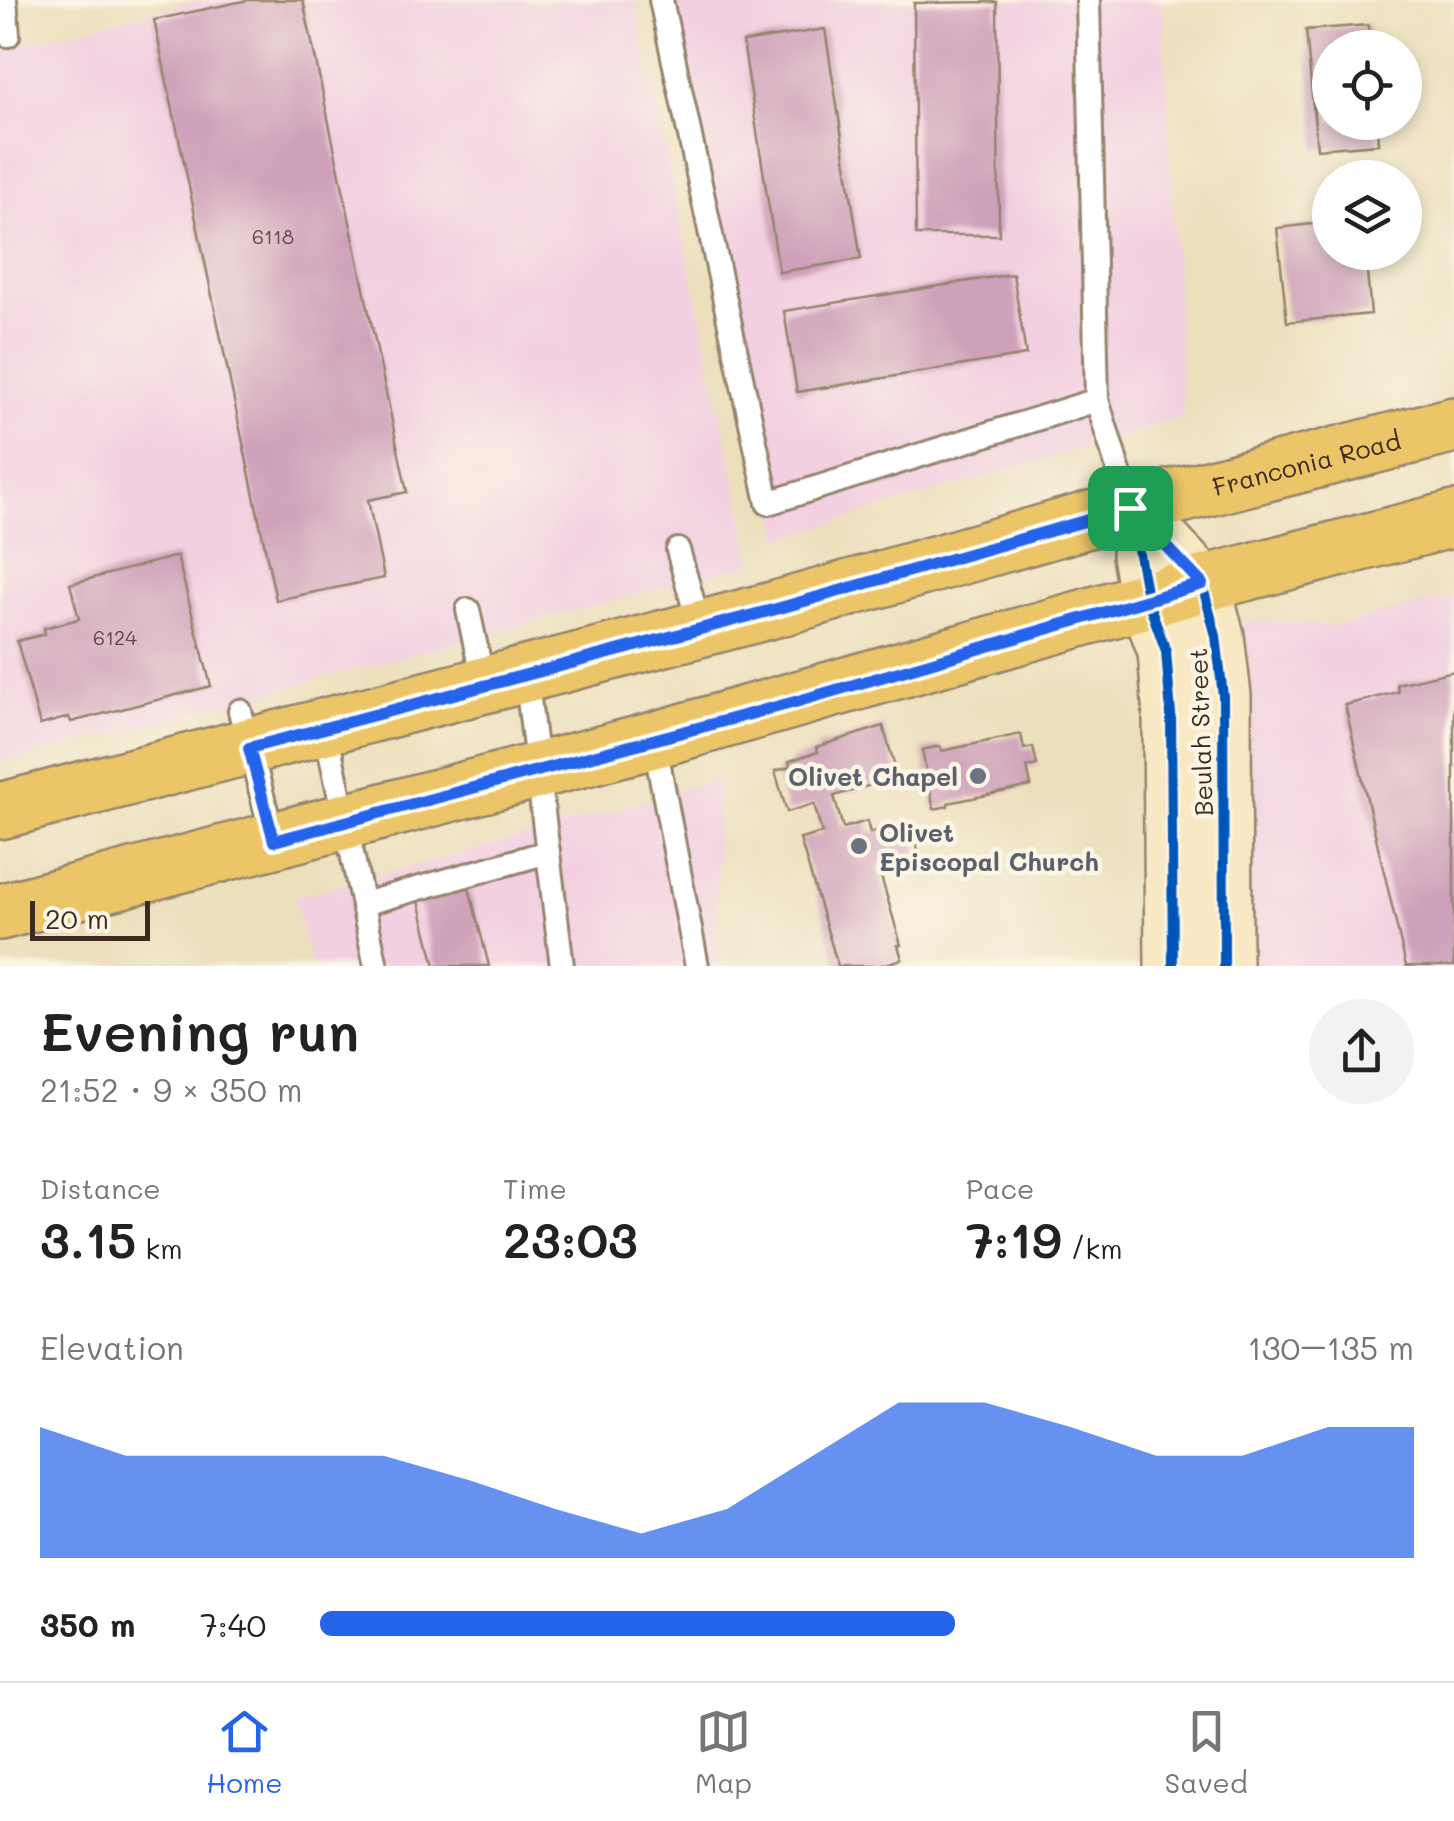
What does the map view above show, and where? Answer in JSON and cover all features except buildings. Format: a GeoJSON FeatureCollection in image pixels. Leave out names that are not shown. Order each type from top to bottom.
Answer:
{"type":"FeatureCollection","features":[{"type":"Feature","properties":{"kind":"main road","name":"Franconia Road"},"geometry":{"type":"LineString","coordinates":[[0,812],[244,730],[326,727],[1130,508],[1454,425]]}},
{"type":"Feature","properties":{"kind":"main road","name":"Beulah Street"},"geometry":{"type":"LineString","coordinates":[[1130,508],[1202,584],[1216,636],[1223,696],[1224,966]]}},
{"type":"Feature","properties":{"kind":"main road","name":"Beulah Street"},"geometry":{"type":"LineString","coordinates":[[1130,508],[1148,600],[1166,651],[1171,714],[1173,966]]}},
{"type":"Feature","properties":{"kind":"main road"},"geometry":{"type":"LineString","coordinates":[[0,912],[654,740],[1202,584],[1454,519]]}},
{"type":"Feature","properties":{"kind":"lane"},"geometry":{"type":"LineString","coordinates":[[5,0],[8,35]]}},
{"type":"Feature","properties":{"kind":"lane"},"geometry":{"type":"LineString","coordinates":[[662,0],[768,503],[1097,400]]}},
{"type":"Feature","properties":{"kind":"lane"},"geometry":{"type":"LineString","coordinates":[[1088,0],[1097,400],[1130,508]]}},
{"type":"Feature","properties":{"kind":"lane"},"geometry":{"type":"LineString","coordinates":[[678,550],[700,628]]}},
{"type":"Feature","properties":{"kind":"lane"},"geometry":{"type":"LineString","coordinates":[[468,610],[505,680],[538,771],[562,966]]}},
{"type":"Feature","properties":{"kind":"lane"},"geometry":{"type":"LineString","coordinates":[[326,727],[376,966]]}},
{"type":"Feature","properties":{"kind":"lane"},"geometry":{"type":"LineString","coordinates":[[244,730],[274,841]]}},
{"type":"Feature","properties":{"kind":"lane"},"geometry":{"type":"LineString","coordinates":[[654,740],[697,966]]}},
{"type":"Feature","properties":{"kind":"lane"},"geometry":{"type":"LineString","coordinates":[[363,904],[548,852]]}},
{"type":"Feature","properties":{"kind":"shaded area"},"geometry":{"type":"Polygon","coordinates":[[[197,0],[634,0],[753,563],[0,764],[0,50],[197,0]]]}},
{"type":"Feature","properties":{"kind":"shaded area"},"geometry":{"type":"Polygon","coordinates":[[[667,0],[1162,0],[1183,417],[781,539],[667,0]]]}},
{"type":"Feature","properties":{"kind":"shaded area"},"geometry":{"type":"Polygon","coordinates":[[[1454,596],[1454,966],[1214,966],[1236,623],[1263,619],[1333,626],[1454,596]]]}},
{"type":"Feature","properties":{"kind":"shaded area"},"geometry":{"type":"Polygon","coordinates":[[[717,778],[717,966],[311,966],[294,897],[530,836],[717,778]]]}},
{"type":"Feature","properties":{"kind":"cycle path"},"geometry":{"type":"LineString","coordinates":[[1130,508],[1202,584],[1216,636],[1223,696],[1224,966]]}},
{"type":"Feature","properties":{"kind":"cycle path"},"geometry":{"type":"LineString","coordinates":[[1130,508],[1148,601],[1166,651],[1171,715],[1173,966]]}},
{"type":"Feature","properties":{"kind":"place","name":"Olivet Chapel"},"geometry":{"type":"Point","coordinates":[978,776]}},
{"type":"Feature","properties":{"kind":"place","name":"Olivet Episcopal Church"},"geometry":{"type":"Point","coordinates":[859,846]}},
{"type":"Feature","properties":{"kind":"route"},"geometry":{"type":"LineString","coordinates":[[1130,508],[1202,584],[795,702],[274,841],[249,748],[780,608],[1130,508]]}}]}
